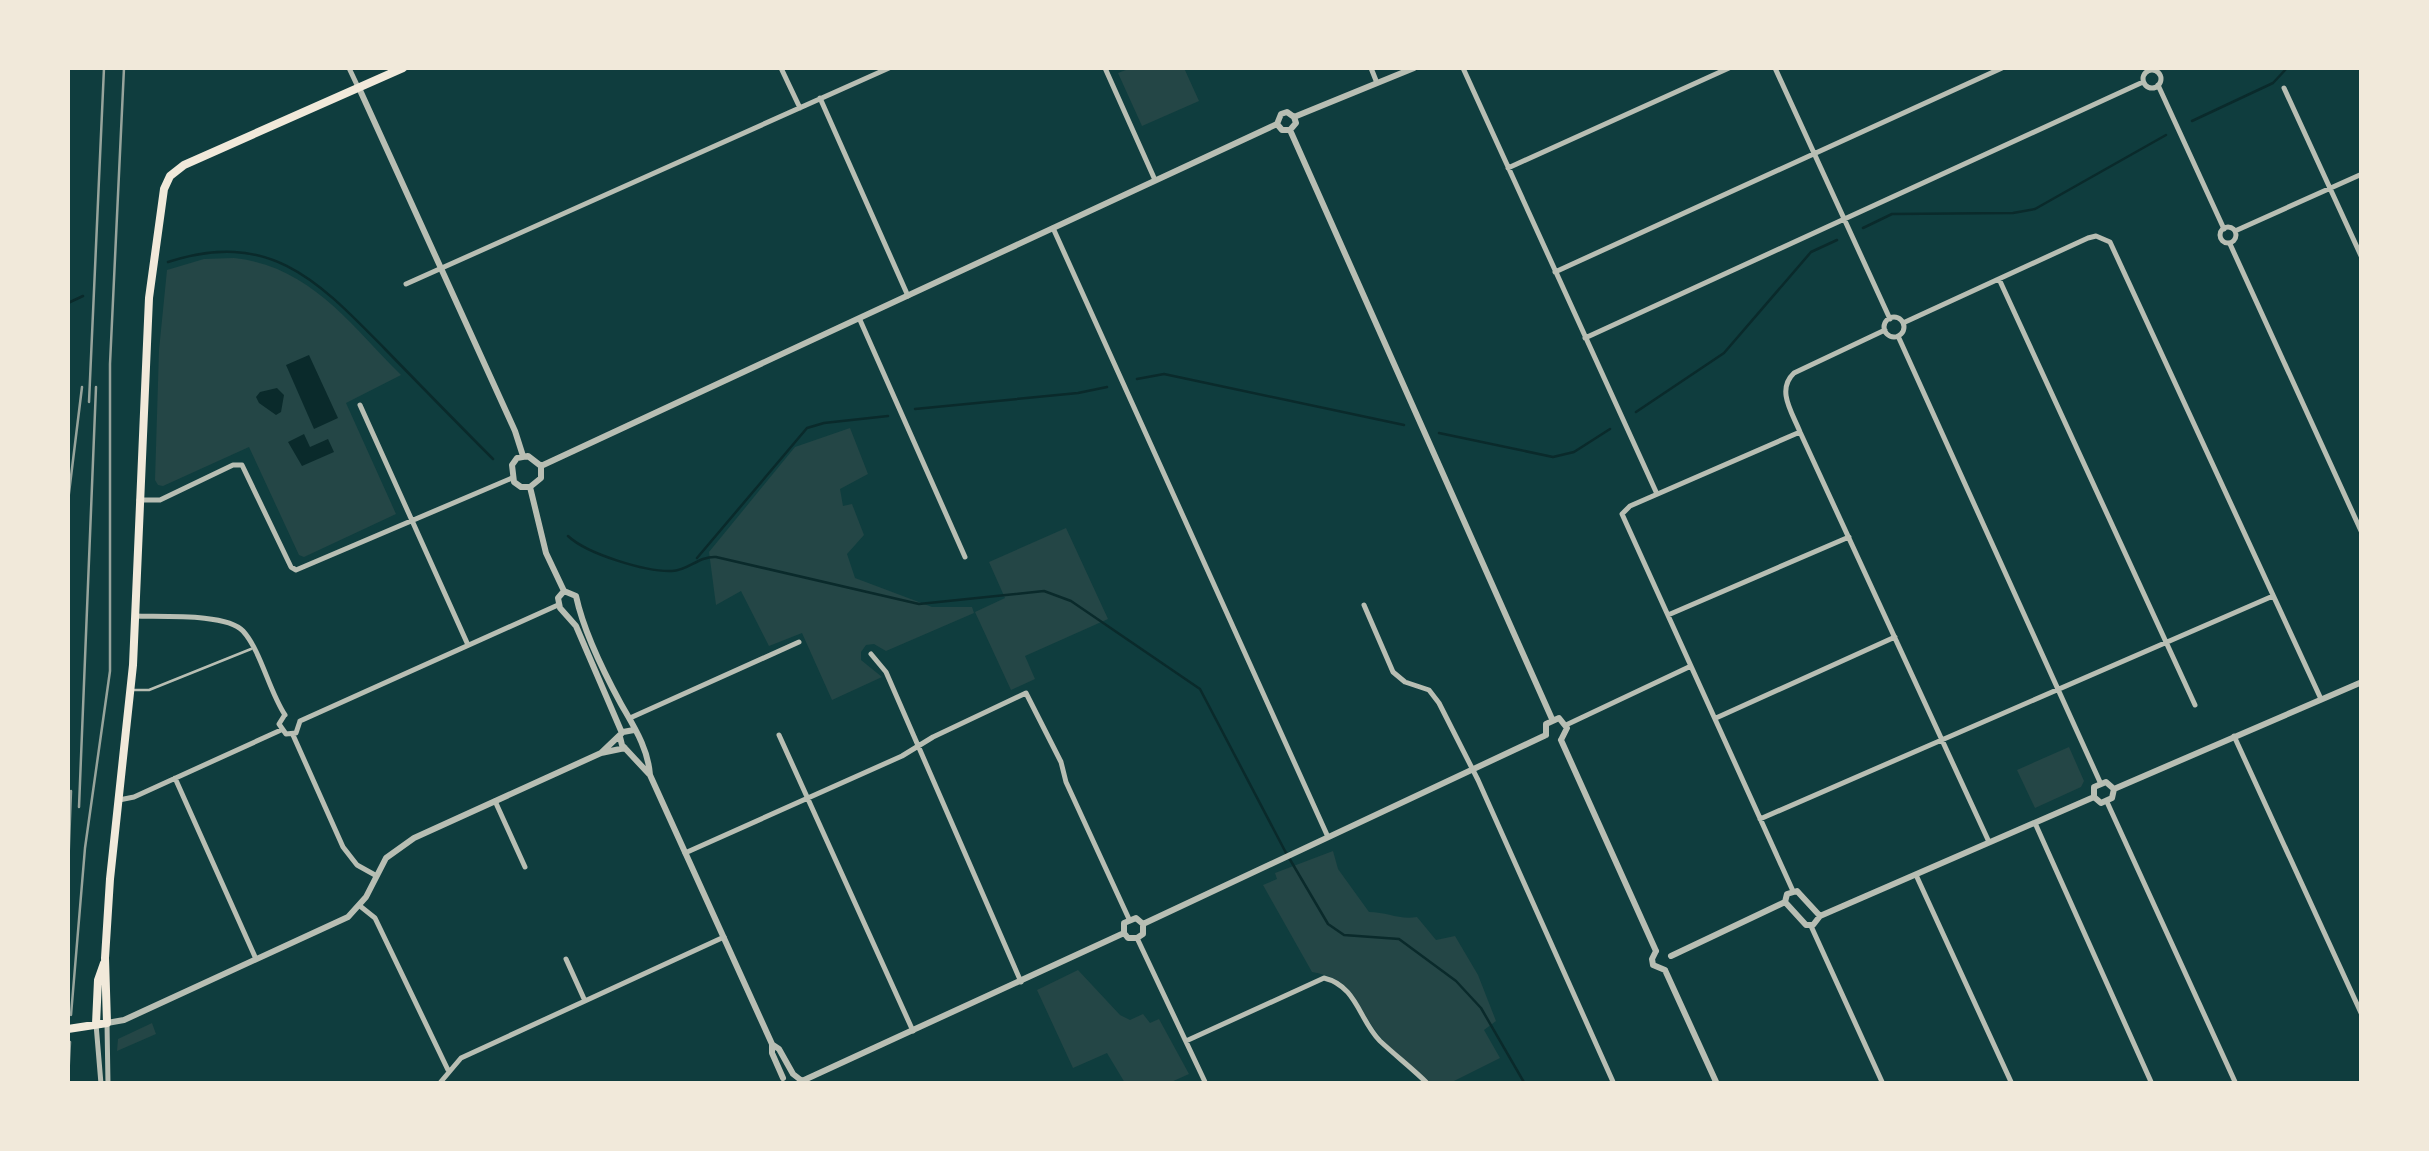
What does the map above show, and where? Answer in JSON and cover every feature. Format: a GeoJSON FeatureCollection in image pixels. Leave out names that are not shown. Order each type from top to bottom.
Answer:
{"type":"FeatureCollection","features":[{"type":"Feature","properties":{"kind":"main road"},"geometry":{"type":"LineString","coordinates":[[68,1029],[107,1023],[106,958],[116,800],[131,690],[149,298],[163,194],[168,180],[184,165],[403,68]]}},
{"type":"Feature","properties":{"kind":"main road"},"geometry":{"type":"LineString","coordinates":[[96,1024],[98,980],[106,958]]}},
{"type":"Feature","properties":{"kind":"street"},"geometry":{"type":"LineString","coordinates":[[349,68],[515,431],[522,456]]}},
{"type":"Feature","properties":{"kind":"street"},"geometry":{"type":"LineString","coordinates":[[781,68],[800,108]]}},
{"type":"Feature","properties":{"kind":"street"},"geometry":{"type":"LineString","coordinates":[[406,284],[889,68]]}},
{"type":"Feature","properties":{"kind":"street"},"geometry":{"type":"LineString","coordinates":[[1105,68],[1155,180]]}},
{"type":"Feature","properties":{"kind":"street"},"geometry":{"type":"LineString","coordinates":[[1370,68],[1377,82]]}},
{"type":"Feature","properties":{"kind":"street"},"geometry":{"type":"LineString","coordinates":[[1294,116],[1414,68]]}},
{"type":"Feature","properties":{"kind":"street"},"geometry":{"type":"LineString","coordinates":[[1463,68],[1658,494]]}},
{"type":"Feature","properties":{"kind":"street"},"geometry":{"type":"LineString","coordinates":[[1508,168],[1729,68]]}},
{"type":"Feature","properties":{"kind":"street"},"geometry":{"type":"LineString","coordinates":[[1776,68],[1890,318],[1885,330],[1794,373],[1784,390],[1989,842]]}},
{"type":"Feature","properties":{"kind":"street"},"geometry":{"type":"LineString","coordinates":[[1556,272],[2002,68]]}},
{"type":"Feature","properties":{"kind":"street"},"geometry":{"type":"LineString","coordinates":[[2143,82],[2144,74],[2151,68],[2160,75],[2158,85],[2224,228],[2221,239],[2230,244],[2362,533]]}},
{"type":"Feature","properties":{"kind":"street"},"geometry":{"type":"LineString","coordinates":[[2143,82],[2150,88],[2158,85]]}},
{"type":"Feature","properties":{"kind":"street"},"geometry":{"type":"LineString","coordinates":[[1585,338],[2143,82]]}},
{"type":"Feature","properties":{"kind":"street"},"geometry":{"type":"LineString","coordinates":[[2284,88],[2362,258]]}},
{"type":"Feature","properties":{"kind":"street"},"geometry":{"type":"LineString","coordinates":[[820,98],[908,296]]}},
{"type":"Feature","properties":{"kind":"street"},"geometry":{"type":"LineString","coordinates":[[541,466],[1277,124],[1281,114],[1294,116],[1296,123],[1290,130],[1282,130],[1277,124]]}},
{"type":"Feature","properties":{"kind":"street"},"geometry":{"type":"LineString","coordinates":[[1290,130],[1552,719]]}},
{"type":"Feature","properties":{"kind":"street"},"geometry":{"type":"LineString","coordinates":[[2236,231],[2362,174]]}},
{"type":"Feature","properties":{"kind":"street"},"geometry":{"type":"LineString","coordinates":[[1053,228],[1328,837]]}},
{"type":"Feature","properties":{"kind":"street"},"geometry":{"type":"LineString","coordinates":[[2224,228],[2236,231]]}},
{"type":"Feature","properties":{"kind":"street"},"geometry":{"type":"LineString","coordinates":[[2230,244],[2236,231]]}},
{"type":"Feature","properties":{"kind":"street"},"geometry":{"type":"LineString","coordinates":[[1903,322],[2092,236],[2106,239],[2115,251],[2321,699]]}},
{"type":"Feature","properties":{"kind":"street"},"geometry":{"type":"LineString","coordinates":[[1999,278],[2194,705]]}},
{"type":"Feature","properties":{"kind":"street"},"geometry":{"type":"LineString","coordinates":[[1890,318],[1903,322]]}},
{"type":"Feature","properties":{"kind":"street"},"geometry":{"type":"LineString","coordinates":[[860,320],[964,556]]}},
{"type":"Feature","properties":{"kind":"street"},"geometry":{"type":"LineString","coordinates":[[1885,330],[1889,336],[1898,336],[1903,332],[1903,322]]}},
{"type":"Feature","properties":{"kind":"street"},"geometry":{"type":"LineString","coordinates":[[1898,336],[2100,782]]}},
{"type":"Feature","properties":{"kind":"street"},"geometry":{"type":"LineString","coordinates":[[360,405],[468,645]]}},
{"type":"Feature","properties":{"kind":"street"},"geometry":{"type":"LineString","coordinates":[[1800,432],[1658,494],[1622,514],[1793,891],[1820,916]]}},
{"type":"Feature","properties":{"kind":"street"},"geometry":{"type":"LineString","coordinates":[[522,456],[533,458],[541,466],[541,478],[530,487],[520,486],[512,478],[512,464],[522,456]]}},
{"type":"Feature","properties":{"kind":"street"},"geometry":{"type":"LineString","coordinates":[[139,500],[160,500],[233,465],[242,465],[296,570],[512,478]]}},
{"type":"Feature","properties":{"kind":"street"},"geometry":{"type":"LineString","coordinates":[[530,487],[546,553],[564,591]]}},
{"type":"Feature","properties":{"kind":"street"},"geometry":{"type":"LineString","coordinates":[[1667,616],[1849,537]]}},
{"type":"Feature","properties":{"kind":"street"},"geometry":{"type":"LineString","coordinates":[[564,591],[574,593],[588,634],[649,763],[650,775]]}},
{"type":"Feature","properties":{"kind":"street"},"geometry":{"type":"LineString","coordinates":[[558,605],[564,591]]}},
{"type":"Feature","properties":{"kind":"street"},"geometry":{"type":"LineString","coordinates":[[1760,819],[2273,596]]}},
{"type":"Feature","properties":{"kind":"street"},"geometry":{"type":"LineString","coordinates":[[566,610],[574,608],[577,602]]}},
{"type":"Feature","properties":{"kind":"street"},"geometry":{"type":"LineString","coordinates":[[300,721],[558,605]]}},
{"type":"Feature","properties":{"kind":"street"},"geometry":{"type":"LineString","coordinates":[[558,605],[566,610],[604,686],[626,749],[650,775],[772,1044],[782,1081],[793,1074]]}},
{"type":"Feature","properties":{"kind":"street"},"geometry":{"type":"LineString","coordinates":[[1364,605],[1394,672],[1405,682],[1429,690],[1439,703],[1614,1084]]}},
{"type":"Feature","properties":{"kind":"street"},"geometry":{"type":"LineString","coordinates":[[135,616],[230,622],[245,632],[285,715]]}},
{"type":"Feature","properties":{"kind":"street"},"geometry":{"type":"LineString","coordinates":[[1715,718],[1895,637]]}},
{"type":"Feature","properties":{"kind":"street"},"geometry":{"type":"LineString","coordinates":[[630,718],[799,642]]}},
{"type":"Feature","properties":{"kind":"street"},"geometry":{"type":"LineString","coordinates":[[872,654],[886,672],[1020,982]]}},
{"type":"Feature","properties":{"kind":"street"},"geometry":{"type":"LineString","coordinates":[[1566,725],[1691,666]]}},
{"type":"Feature","properties":{"kind":"street"},"geometry":{"type":"LineString","coordinates":[[2114,789],[2362,682]]}},
{"type":"Feature","properties":{"kind":"street"},"geometry":{"type":"LineString","coordinates":[[685,853],[1026,693],[1061,762],[1066,782],[1128,918]]}},
{"type":"Feature","properties":{"kind":"street"},"geometry":{"type":"LineString","coordinates":[[281,730],[280,722],[285,715],[293,714],[300,721]]}},
{"type":"Feature","properties":{"kind":"street"},"geometry":{"type":"LineString","coordinates":[[1552,719],[1562,720],[1566,725],[1566,735],[1561,740],[1554,741],[1546,734],[1545,727],[1552,719]]}},
{"type":"Feature","properties":{"kind":"street"},"geometry":{"type":"LineString","coordinates":[[293,735],[300,721]]}},
{"type":"Feature","properties":{"kind":"street"},"geometry":{"type":"LineString","coordinates":[[116,800],[134,797],[281,730],[293,735],[343,847],[357,865],[375,875]]}},
{"type":"Feature","properties":{"kind":"street"},"geometry":{"type":"LineString","coordinates":[[601,753],[621,735],[634,730]]}},
{"type":"Feature","properties":{"kind":"street"},"geometry":{"type":"LineString","coordinates":[[1143,924],[1546,734]]}},
{"type":"Feature","properties":{"kind":"street"},"geometry":{"type":"LineString","coordinates":[[779,736],[913,1031]]}},
{"type":"Feature","properties":{"kind":"street"},"geometry":{"type":"LineString","coordinates":[[2234,736],[2362,1015]]}},
{"type":"Feature","properties":{"kind":"street"},"geometry":{"type":"LineString","coordinates":[[1561,740],[1656,951]]}},
{"type":"Feature","properties":{"kind":"street"},"geometry":{"type":"LineString","coordinates":[[108,1084],[107,1023],[124,1020],[348,917],[360,906],[386,858],[414,838],[601,753],[637,748],[640,742]]}},
{"type":"Feature","properties":{"kind":"street"},"geometry":{"type":"LineString","coordinates":[[175,778],[256,959]]}},
{"type":"Feature","properties":{"kind":"street"},"geometry":{"type":"LineString","coordinates":[[2100,782],[2114,789],[2107,802],[2101,803],[2094,797],[2094,787],[2100,782]]}},
{"type":"Feature","properties":{"kind":"street"},"geometry":{"type":"LineString","coordinates":[[1785,902],[1804,924],[1811,926],[1820,916],[2094,797]]}},
{"type":"Feature","properties":{"kind":"street"},"geometry":{"type":"LineString","coordinates":[[495,801],[525,867]]}},
{"type":"Feature","properties":{"kind":"street"},"geometry":{"type":"LineString","coordinates":[[2107,802],[2236,1084]]}},
{"type":"Feature","properties":{"kind":"street"},"geometry":{"type":"LineString","coordinates":[[2035,823],[2152,1084]]}},
{"type":"Feature","properties":{"kind":"street"},"geometry":{"type":"LineString","coordinates":[[1916,875],[2012,1084]]}},
{"type":"Feature","properties":{"kind":"street"},"geometry":{"type":"LineString","coordinates":[[1785,902],[1787,894],[1793,891]]}},
{"type":"Feature","properties":{"kind":"street"},"geometry":{"type":"LineString","coordinates":[[1671,956],[1785,902]]}},
{"type":"Feature","properties":{"kind":"street"},"geometry":{"type":"LineString","coordinates":[[360,906],[375,918],[448,1070]]}},
{"type":"Feature","properties":{"kind":"street"},"geometry":{"type":"LineString","coordinates":[[1128,918],[1139,919],[1143,924],[1142,934],[1137,938],[1128,938],[1124,933],[1122,926],[1128,918]]}},
{"type":"Feature","properties":{"kind":"street"},"geometry":{"type":"LineString","coordinates":[[1811,926],[1883,1084]]}},
{"type":"Feature","properties":{"kind":"street"},"geometry":{"type":"LineString","coordinates":[[772,1044],[780,1049],[793,1074],[802,1082],[1124,933]]}},
{"type":"Feature","properties":{"kind":"street"},"geometry":{"type":"LineString","coordinates":[[439,1084],[448,1070],[470,1054],[724,937]]}},
{"type":"Feature","properties":{"kind":"street"},"geometry":{"type":"LineString","coordinates":[[1137,938],[1206,1084]]}},
{"type":"Feature","properties":{"kind":"street"},"geometry":{"type":"LineString","coordinates":[[1665,950],[1671,956],[1671,964],[1665,970],[1653,965],[1656,951],[1665,950]]}},
{"type":"Feature","properties":{"kind":"street"},"geometry":{"type":"LineString","coordinates":[[566,959],[585,1001]]}},
{"type":"Feature","properties":{"kind":"street"},"geometry":{"type":"LineString","coordinates":[[1665,970],[1716,1084]]}},
{"type":"Feature","properties":{"kind":"street"},"geometry":{"type":"LineString","coordinates":[[1186,1041],[1324,978],[1349,992],[1378,1040],[1428,1084]]}},
{"type":"Feature","properties":{"kind":"street"},"geometry":{"type":"LineString","coordinates":[[96,1024],[100,1084]]}},
{"type":"Feature","properties":{"kind":"lane"},"geometry":{"type":"LineString","coordinates":[[131,690],[149,690],[253,648]]}},
{"type":"Feature","properties":{"kind":"shaded area"},"geometry":{"type":"Polygon","coordinates":[[[1131,68],[1184,68],[1199,101],[1142,126],[1118,73],[1131,68]]]}},
{"type":"Feature","properties":{"kind":"shaded area"},"geometry":{"type":"Polygon","coordinates":[[[234,258],[261,263],[307,285],[346,318],[401,375],[346,403],[396,514],[304,557],[299,555],[249,447],[163,486],[155,480],[159,350],[167,270],[204,259],[234,258]]]}},
{"type":"Feature","properties":{"kind":"shaded area"},"geometry":{"type":"Polygon","coordinates":[[[309,355],[338,418],[314,429],[286,365],[309,355]]]}},
{"type":"Feature","properties":{"kind":"shaded area"},"geometry":{"type":"Polygon","coordinates":[[[277,388],[284,395],[281,412],[276,415],[256,397],[260,392],[277,388]]]}},
{"type":"Feature","properties":{"kind":"shaded area"},"geometry":{"type":"Polygon","coordinates":[[[850,428],[868,474],[840,489],[843,506],[852,504],[864,535],[847,554],[855,578],[932,607],[972,607],[974,613],[886,651],[874,644],[866,645],[861,660],[882,677],[832,700],[802,633],[769,646],[741,591],[716,605],[709,552],[795,447],[850,428]]]}},
{"type":"Feature","properties":{"kind":"shaded area"},"geometry":{"type":"Polygon","coordinates":[[[304,434],[310,447],[328,439],[334,452],[302,466],[288,442],[304,434]]]}},
{"type":"Feature","properties":{"kind":"shaded area"},"geometry":{"type":"Polygon","coordinates":[[[1066,528],[1108,619],[1025,656],[1035,679],[1011,690],[975,612],[1005,598],[989,562],[1066,528]]]}},
{"type":"Feature","properties":{"kind":"shaded area"},"geometry":{"type":"Polygon","coordinates":[[[2069,747],[2084,781],[2081,787],[2035,808],[2017,770],[2069,747]]]}},
{"type":"Feature","properties":{"kind":"shaded area"},"geometry":{"type":"Polygon","coordinates":[[[1333,851],[1338,869],[1369,912],[1417,917],[1436,940],[1455,936],[1478,975],[1496,1021],[1484,1030],[1500,1058],[1450,1083],[1431,1083],[1384,1041],[1346,987],[1312,972],[1263,885],[1277,879],[1275,873],[1333,851]]]}},
{"type":"Feature","properties":{"kind":"shaded area"},"geometry":{"type":"Polygon","coordinates":[[[1078,970],[1120,1015],[1130,1020],[1143,1014],[1150,1023],[1159,1019],[1189,1074],[1169,1083],[1125,1083],[1107,1053],[1073,1068],[1037,990],[1078,970]]]}},
{"type":"Feature","properties":{"kind":"shaded area"},"geometry":{"type":"Polygon","coordinates":[[[152,1023],[156,1034],[117,1051],[118,1039],[152,1023]]]}},
{"type":"Feature","properties":{"kind":"waterway"},"geometry":{"type":"LineString","coordinates":[[2192,121],[2273,83],[2287,68]]}},
{"type":"Feature","properties":{"kind":"waterway"},"geometry":{"type":"LineString","coordinates":[[1863,228],[1892,214],[2013,213],[2035,209],[2166,135]]}},
{"type":"Feature","properties":{"kind":"waterway"},"geometry":{"type":"LineString","coordinates":[[1636,412],[1724,353],[1811,252],[1837,240]]}},
{"type":"Feature","properties":{"kind":"waterway"},"geometry":{"type":"LineString","coordinates":[[168,262],[204,253],[236,252],[264,257],[290,268],[314,283],[361,324],[493,459]]}},
{"type":"Feature","properties":{"kind":"waterway"},"geometry":{"type":"LineString","coordinates":[[68,303],[83,296]]}},
{"type":"Feature","properties":{"kind":"waterway"},"geometry":{"type":"LineString","coordinates":[[1137,379],[1164,374],[1404,425]]}},
{"type":"Feature","properties":{"kind":"waterway"},"geometry":{"type":"LineString","coordinates":[[915,409],[1107,387]]}},
{"type":"Feature","properties":{"kind":"waterway"},"geometry":{"type":"LineString","coordinates":[[697,558],[807,428],[888,416]]}},
{"type":"Feature","properties":{"kind":"waterway"},"geometry":{"type":"LineString","coordinates":[[1439,433],[1553,457],[1574,452],[1610,429]]}},
{"type":"Feature","properties":{"kind":"waterway"},"geometry":{"type":"LineString","coordinates":[[568,536],[617,561],[661,571],[678,570],[716,557],[919,604],[1044,591],[1071,601],[1200,689],[1328,924],[1344,935],[1399,939],[1456,981],[1481,1008],[1525,1084]]}},
{"type":"Feature","properties":{"kind":"railway"},"geometry":{"type":"LineString","coordinates":[[89,402],[104,68]]}},
{"type":"Feature","properties":{"kind":"railway"},"geometry":{"type":"LineString","coordinates":[[71,1015],[85,848],[110,671],[110,364],[124,68]]}},
{"type":"Feature","properties":{"kind":"railway"},"geometry":{"type":"LineString","coordinates":[[68,501],[82,387]]}},
{"type":"Feature","properties":{"kind":"railway"},"geometry":{"type":"LineString","coordinates":[[79,807],[96,387]]}},
{"type":"Feature","properties":{"kind":"railway"},"geometry":{"type":"LineString","coordinates":[[68,871],[71,791]]}},
{"type":"Feature","properties":{"kind":"railway"},"geometry":{"type":"LineString","coordinates":[[68,1080],[70,1042]]}}]}
